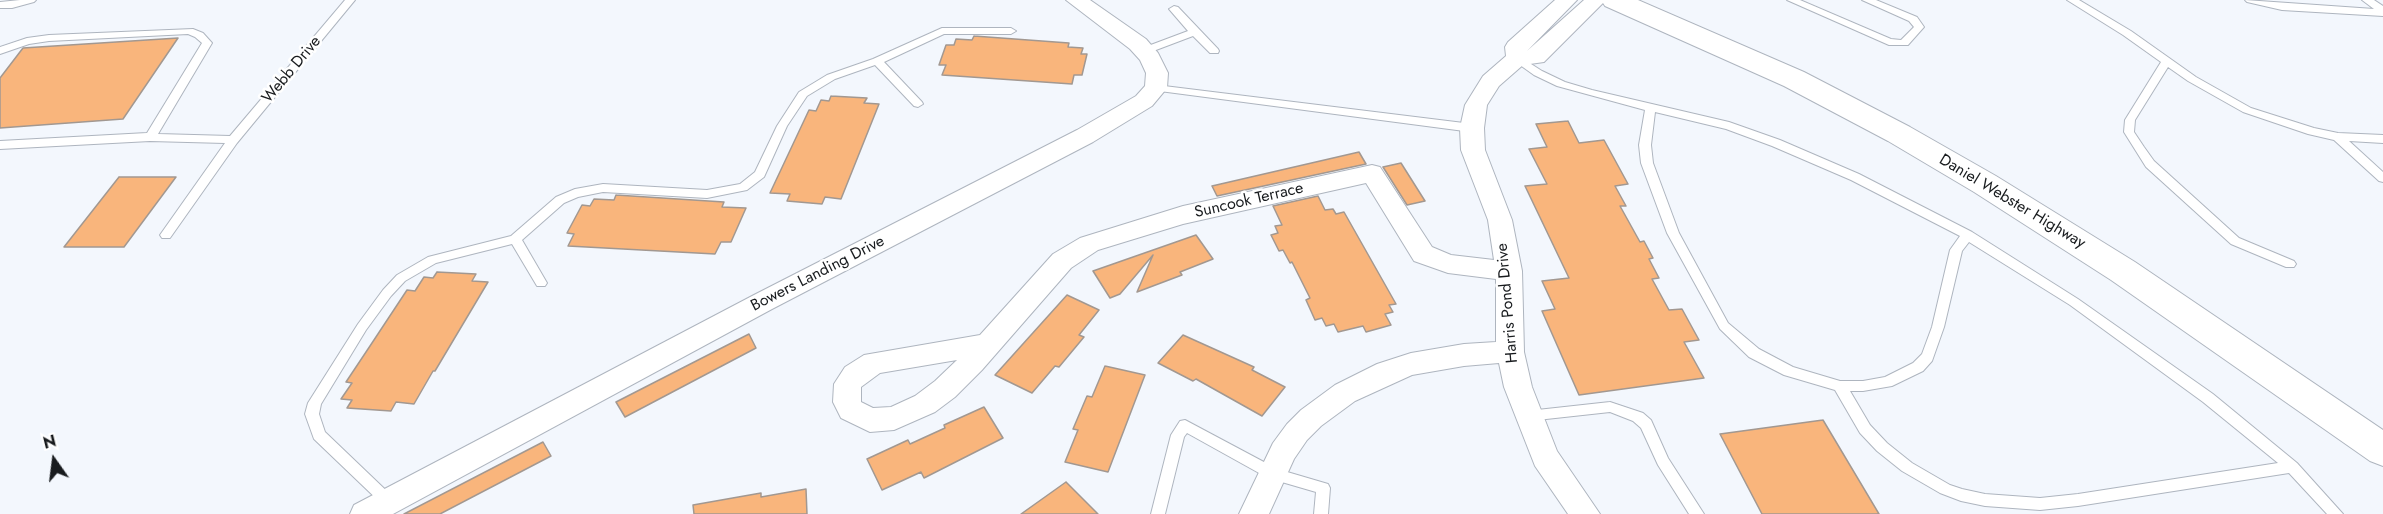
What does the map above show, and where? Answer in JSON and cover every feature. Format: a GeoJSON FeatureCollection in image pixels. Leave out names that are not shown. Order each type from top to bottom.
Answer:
{"type":"FeatureCollection","features":[{"type":"Feature","properties":{"kind":"main road","name":"Daniel Webster Highway"},"geometry":{"type":"LineString","coordinates":[[1615,0],[1794,79],[1899,134],[1985,184],[2123,271],[2383,450]]}},
{"type":"Feature","properties":{"kind":"street"},"geometry":{"type":"LineString","coordinates":[[1076,0],[1113,24],[1144,51],[1157,73],[1156,88]]}},
{"type":"Feature","properties":{"kind":"street","name":"Harris Pond Drive"},"geometry":{"type":"LineString","coordinates":[[1517,58],[1516,47],[1567,0]]}},
{"type":"Feature","properties":{"kind":"street","name":"Harris Pond Drive"},"geometry":{"type":"LineString","coordinates":[[1585,514],[1545,457],[1518,387],[1510,352],[1509,271],[1500,220],[1473,150],[1472,128],[1473,117],[1482,93],[1491,81],[1517,58],[1536,57],[1596,0]]}},
{"type":"Feature","properties":{"kind":"street","name":"Bowers Landing Drive"},"geometry":{"type":"LineString","coordinates":[[365,514],[726,321],[1114,120],[1144,101],[1156,88]]}},
{"type":"Feature","properties":{"kind":"street","name":"Suncook Terrace"},"geometry":{"type":"LineString","coordinates":[[988,344],[874,363],[864,368],[848,384],[847,402],[851,410],[870,420],[888,419],[912,412],[945,389],[988,344],[1062,261],[1089,244],[1183,215],[1372,173],[1423,254],[1448,264],[1509,271]]}},
{"type":"Feature","properties":{"kind":"street"},"geometry":{"type":"LineString","coordinates":[[1254,514],[1283,452],[1311,417],[1345,393],[1411,364],[1437,359],[1510,352]]}},
{"type":"Feature","properties":{"kind":"lane"},"geometry":{"type":"LineString","coordinates":[[0,5],[12,5],[31,0]]}},
{"type":"Feature","properties":{"kind":"lane","name":"Webb Drive"},"geometry":{"type":"LineString","coordinates":[[166,235],[233,140],[350,0]]}},
{"type":"Feature","properties":{"kind":"lane"},"geometry":{"type":"LineString","coordinates":[[1792,0],[1889,42],[1904,43],[1919,27],[1913,19],[1867,0]]}},
{"type":"Feature","properties":{"kind":"lane"},"geometry":{"type":"LineString","coordinates":[[2072,0],[2104,18],[2221,97],[2247,110],[2277,121],[2338,137],[2383,139]]}},
{"type":"Feature","properties":{"kind":"lane"},"geometry":{"type":"LineString","coordinates":[[2250,0],[2282,7],[2383,12]]}},
{"type":"Feature","properties":{"kind":"lane"},"geometry":{"type":"LineString","coordinates":[[2367,0],[2383,12]]}},
{"type":"Feature","properties":{"kind":"lane"},"geometry":{"type":"LineString","coordinates":[[1174,9],[1214,51]]}},
{"type":"Feature","properties":{"kind":"lane"},"geometry":{"type":"LineString","coordinates":[[0,51],[27,41],[49,38],[189,31],[199,35],[207,43],[150,136]]}},
{"type":"Feature","properties":{"kind":"lane"},"geometry":{"type":"LineString","coordinates":[[388,501],[319,435],[312,414],[320,393],[362,327],[387,293],[402,278],[432,260],[515,239],[560,200],[588,189],[619,187],[706,194],[743,187],[760,174],[782,126],[803,94],[831,77],[877,61],[942,31],[1011,31]]}},
{"type":"Feature","properties":{"kind":"lane"},"geometry":{"type":"LineString","coordinates":[[1144,51],[1195,32]]}},
{"type":"Feature","properties":{"kind":"lane"},"geometry":{"type":"LineString","coordinates":[[1517,58],[1538,73],[1561,84],[1729,126],[1776,143],[1855,177],[1968,235],[2022,267],[2136,345],[2257,436],[2292,467],[2336,514]]}},
{"type":"Feature","properties":{"kind":"lane"},"geometry":{"type":"LineString","coordinates":[[877,61],[918,104]]}},
{"type":"Feature","properties":{"kind":"lane"},"geometry":{"type":"LineString","coordinates":[[2167,61],[2130,120],[2129,132],[2150,164],[2235,241],[2290,264]]}},
{"type":"Feature","properties":{"kind":"lane"},"geometry":{"type":"LineString","coordinates":[[1156,88],[1472,128]]}},
{"type":"Feature","properties":{"kind":"lane"},"geometry":{"type":"LineString","coordinates":[[1651,106],[1645,145],[1653,182],[1678,242],[1724,326],[1754,353],[1790,371],[1840,386],[1887,382],[1918,367],[1927,357],[1938,327],[1956,250],[1968,235]]}},
{"type":"Feature","properties":{"kind":"lane"},"geometry":{"type":"LineString","coordinates":[[0,145],[150,136],[233,140]]}},
{"type":"Feature","properties":{"kind":"lane"},"geometry":{"type":"LineString","coordinates":[[2338,137],[2383,178]]}},
{"type":"Feature","properties":{"kind":"lane"},"geometry":{"type":"LineString","coordinates":[[515,239],[541,284]]}},
{"type":"Feature","properties":{"kind":"lane"},"geometry":{"type":"LineString","coordinates":[[1840,386],[1865,429],[1907,467],[1945,489],[1985,500],[2040,504],[2068,501],[2292,467]]}},
{"type":"Feature","properties":{"kind":"lane"},"geometry":{"type":"LineString","coordinates":[[1528,416],[1610,407],[1638,417],[1646,424],[1663,461],[1697,514]]}},
{"type":"Feature","properties":{"kind":"lane"},"geometry":{"type":"LineString","coordinates":[[1158,514],[1178,435],[1185,425],[1273,474],[1323,488],[1321,514]]}},
{"type":"Feature","properties":{"kind":"building"},"geometry":{"type":"Polygon","coordinates":[[[974,36],[1069,43],[1068,47],[1083,48],[1081,54],[1087,54],[1082,75],[1074,75],[1072,84],[942,75],[946,65],[939,65],[946,45],[954,45],[956,39],[972,40],[974,36]]]}},
{"type":"Feature","properties":{"kind":"building"},"geometry":{"type":"Polygon","coordinates":[[[178,38],[123,119],[0,128],[0,78],[23,48],[178,38]]]}},
{"type":"Feature","properties":{"kind":"building"},"geometry":{"type":"Polygon","coordinates":[[[831,96],[867,98],[864,103],[879,104],[841,199],[825,197],[822,204],[787,201],[790,194],[770,193],[809,110],[816,111],[821,100],[829,101],[831,96]]]}},
{"type":"Feature","properties":{"kind":"building"},"geometry":{"type":"Polygon","coordinates":[[[1568,121],[1579,143],[1604,140],[1628,184],[1615,186],[1626,206],[1620,206],[1640,242],[1644,241],[1653,258],[1649,259],[1659,278],[1652,279],[1669,310],[1682,309],[1699,340],[1684,342],[1704,378],[1579,395],[1542,311],[1555,309],[1542,281],[1569,278],[1525,186],[1547,184],[1529,149],[1547,147],[1536,124],[1568,121]]]}},
{"type":"Feature","properties":{"kind":"building"},"geometry":{"type":"Polygon","coordinates":[[[1359,152],[1366,164],[1217,196],[1212,186],[1359,152]]]}},
{"type":"Feature","properties":{"kind":"building"},"geometry":{"type":"Polygon","coordinates":[[[1401,163],[1425,201],[1407,205],[1383,167],[1401,163]]]}},
{"type":"Feature","properties":{"kind":"building"},"geometry":{"type":"Polygon","coordinates":[[[119,177],[176,177],[124,247],[64,247],[119,177]]]}},
{"type":"Feature","properties":{"kind":"building"},"geometry":{"type":"Polygon","coordinates":[[[616,195],[724,202],[722,207],[746,208],[731,242],[721,242],[715,254],[568,246],[574,234],[567,233],[582,205],[590,206],[594,199],[614,200],[616,195]]]}},
{"type":"Feature","properties":{"kind":"building"},"geometry":{"type":"Polygon","coordinates":[[[1318,196],[1325,210],[1333,209],[1336,214],[1344,212],[1396,304],[1389,305],[1393,312],[1385,314],[1391,325],[1366,332],[1363,326],[1338,332],[1334,324],[1326,326],[1322,318],[1315,320],[1306,300],[1310,298],[1292,262],[1290,263],[1283,250],[1279,251],[1271,235],[1278,233],[1275,226],[1282,225],[1273,206],[1318,196]]]}},
{"type":"Feature","properties":{"kind":"building"},"geometry":{"type":"Polygon","coordinates":[[[1196,235],[1213,259],[1180,272],[1182,275],[1137,292],[1153,255],[1120,294],[1110,298],[1093,271],[1196,235]]]}},
{"type":"Feature","properties":{"kind":"building"},"geometry":{"type":"Polygon","coordinates":[[[437,272],[476,274],[472,281],[488,282],[414,404],[396,402],[391,411],[347,408],[352,400],[341,399],[352,383],[346,382],[407,290],[415,291],[424,277],[433,278],[437,272]]]}},
{"type":"Feature","properties":{"kind":"building"},"geometry":{"type":"Polygon","coordinates":[[[1067,295],[1099,310],[1079,335],[1084,337],[1059,367],[1055,366],[1032,393],[995,375],[1067,295]]]}},
{"type":"Feature","properties":{"kind":"building"},"geometry":{"type":"Polygon","coordinates":[[[749,334],[756,348],[625,417],[616,402],[749,334]]]}},
{"type":"Feature","properties":{"kind":"building"},"geometry":{"type":"Polygon","coordinates":[[[1183,335],[1254,367],[1252,370],[1285,387],[1262,416],[1196,379],[1193,381],[1158,363],[1183,335]]]}},
{"type":"Feature","properties":{"kind":"building"},"geometry":{"type":"Polygon","coordinates":[[[1105,366],[1145,375],[1108,472],[1065,462],[1078,430],[1073,429],[1087,396],[1092,397],[1105,366]]]}},
{"type":"Feature","properties":{"kind":"building"},"geometry":{"type":"Polygon","coordinates":[[[984,407],[1003,438],[924,478],[921,472],[882,490],[867,459],[908,440],[910,444],[984,407]]]}},
{"type":"Feature","properties":{"kind":"building"},"geometry":{"type":"Polygon","coordinates":[[[1823,420],[1879,514],[1762,514],[1720,434],[1823,420]]]}},
{"type":"Feature","properties":{"kind":"building"},"geometry":{"type":"Polygon","coordinates":[[[543,442],[551,456],[440,514],[404,514],[543,442]]]}},
{"type":"Feature","properties":{"kind":"building"},"geometry":{"type":"Polygon","coordinates":[[[1066,482],[1098,514],[1021,514],[1066,482]]]}},
{"type":"Feature","properties":{"kind":"building"},"geometry":{"type":"Polygon","coordinates":[[[806,489],[807,514],[694,514],[693,505],[761,493],[761,497],[806,489]]]}}]}
